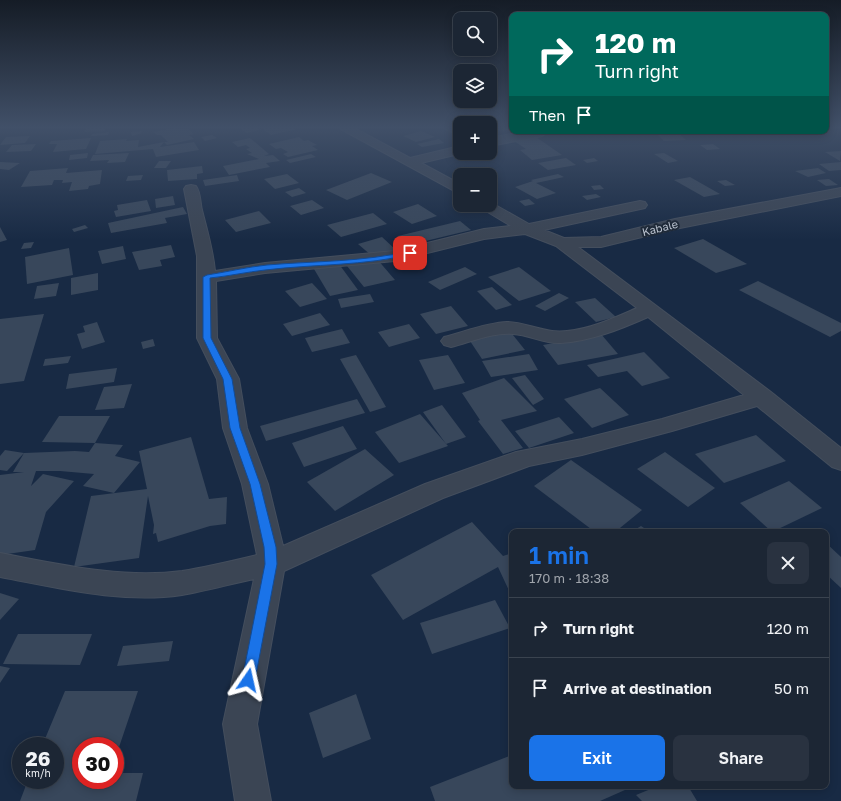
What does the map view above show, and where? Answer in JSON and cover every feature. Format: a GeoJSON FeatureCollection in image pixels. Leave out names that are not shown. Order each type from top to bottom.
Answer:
{"type":"FeatureCollection","features":[{"type":"Feature","properties":{"kind":"street"},"geometry":{"type":"LineString","coordinates":[[416,165],[453,186]]}},
{"type":"Feature","properties":{"kind":"street"},"geometry":{"type":"LineString","coordinates":[[192,189],[194,209],[201,231],[207,277],[207,338],[228,379],[235,428],[255,484],[270,547],[271,564],[240,724],[253,801]]}},
{"type":"Feature","properties":{"kind":"street","name":"Kabale"},"geometry":{"type":"LineString","coordinates":[[497,211],[527,229],[562,243],[601,242],[675,224],[841,192]]}},
{"type":"Feature","properties":{"kind":"street"},"geometry":{"type":"LineString","coordinates":[[207,277],[265,268],[333,263],[395,256],[484,234],[527,229],[640,205]]}},
{"type":"Feature","properties":{"kind":"street"},"geometry":{"type":"LineString","coordinates":[[562,243],[763,397],[841,461]]}},
{"type":"Feature","properties":{"kind":"street"},"geometry":{"type":"LineString","coordinates":[[450,341],[493,330],[512,328],[542,337],[563,337],[613,325],[650,309]]}},
{"type":"Feature","properties":{"kind":"street"},"geometry":{"type":"LineString","coordinates":[[0,565],[82,580],[129,585],[181,583],[271,564],[434,491],[525,458],[656,428],[763,397]]}},
{"type":"Feature","properties":{"kind":"water"},"geometry":{"type":"Polygon","coordinates":[[[0,165],[841,165],[841,801],[0,801],[0,165]]]}},
{"type":"Feature","properties":{"kind":"building"},"geometry":{"type":"Polygon","coordinates":[[[0,165],[16,165],[9,170],[0,169],[0,165]]]}},
{"type":"Feature","properties":{"kind":"building"},"geometry":{"type":"Polygon","coordinates":[[[156,165],[168,165],[166,168],[154,168],[156,165]]]}},
{"type":"Feature","properties":{"kind":"building"},"geometry":{"type":"Polygon","coordinates":[[[268,165],[270,167],[229,175],[223,166],[268,165]]]}},
{"type":"Feature","properties":{"kind":"building"},"geometry":{"type":"Polygon","coordinates":[[[541,165],[574,165],[548,170],[541,165]]]}},
{"type":"Feature","properties":{"kind":"building"},"geometry":{"type":"Polygon","coordinates":[[[821,165],[841,165],[841,170],[829,171],[821,165]]]}},
{"type":"Feature","properties":{"kind":"building"},"geometry":{"type":"Polygon","coordinates":[[[202,166],[203,173],[197,174],[197,179],[168,181],[167,170],[202,166]]]}},
{"type":"Feature","properties":{"kind":"building"},"geometry":{"type":"Polygon","coordinates":[[[68,168],[66,173],[102,170],[100,184],[89,186],[88,189],[69,191],[72,182],[62,183],[63,180],[54,180],[52,185],[21,187],[30,171],[68,168]]]}},
{"type":"Feature","properties":{"kind":"building"},"geometry":{"type":"Polygon","coordinates":[[[818,168],[826,173],[808,177],[795,171],[818,168]]]}},
{"type":"Feature","properties":{"kind":"building"},"geometry":{"type":"Polygon","coordinates":[[[371,173],[392,182],[347,200],[326,190],[371,173]]]}},
{"type":"Feature","properties":{"kind":"building"},"geometry":{"type":"Polygon","coordinates":[[[287,174],[299,183],[275,189],[264,179],[287,174]]]}},
{"type":"Feature","properties":{"kind":"building"},"geometry":{"type":"Polygon","coordinates":[[[558,174],[564,177],[536,183],[556,193],[537,199],[515,187],[533,181],[531,180],[558,174]]]}},
{"type":"Feature","properties":{"kind":"building"},"geometry":{"type":"Polygon","coordinates":[[[143,175],[141,180],[126,181],[128,176],[143,175]]]}},
{"type":"Feature","properties":{"kind":"building"},"geometry":{"type":"Polygon","coordinates":[[[237,175],[239,181],[205,186],[203,180],[237,175]]]}},
{"type":"Feature","properties":{"kind":"building"},"geometry":{"type":"Polygon","coordinates":[[[690,177],[720,194],[704,197],[674,180],[690,177]]]}},
{"type":"Feature","properties":{"kind":"building"},"geometry":{"type":"Polygon","coordinates":[[[829,179],[838,185],[826,186],[817,180],[829,179]]]}},
{"type":"Feature","properties":{"kind":"building"},"geometry":{"type":"Polygon","coordinates":[[[726,180],[735,185],[725,186],[717,181],[726,180]]]}},
{"type":"Feature","properties":{"kind":"building"},"geometry":{"type":"Polygon","coordinates":[[[600,185],[604,189],[594,190],[591,186],[600,185]]]}},
{"type":"Feature","properties":{"kind":"building"},"geometry":{"type":"Polygon","coordinates":[[[299,188],[306,193],[292,197],[285,192],[299,188]]]}},
{"type":"Feature","properties":{"kind":"building"},"geometry":{"type":"Polygon","coordinates":[[[596,194],[601,197],[587,200],[582,196],[596,194]]]}},
{"type":"Feature","properties":{"kind":"building"},"geometry":{"type":"Polygon","coordinates":[[[173,196],[175,205],[156,208],[155,199],[173,196]]]}},
{"type":"Feature","properties":{"kind":"building"},"geometry":{"type":"Polygon","coordinates":[[[529,199],[535,204],[525,206],[519,201],[529,199]]]}},
{"type":"Feature","properties":{"kind":"building"},"geometry":{"type":"Polygon","coordinates":[[[147,200],[151,211],[116,217],[114,211],[118,210],[117,205],[147,200]]]}},
{"type":"Feature","properties":{"kind":"building"},"geometry":{"type":"Polygon","coordinates":[[[312,200],[324,208],[301,215],[290,206],[312,200]]]}},
{"type":"Feature","properties":{"kind":"building"},"geometry":{"type":"Polygon","coordinates":[[[418,204],[437,216],[412,224],[393,212],[418,204]]]}},
{"type":"Feature","properties":{"kind":"building"},"geometry":{"type":"Polygon","coordinates":[[[183,207],[187,214],[165,218],[167,223],[111,233],[108,223],[183,207]]]}},
{"type":"Feature","properties":{"kind":"building"},"geometry":{"type":"Polygon","coordinates":[[[259,211],[271,223],[236,232],[225,220],[259,211]]]}},
{"type":"Feature","properties":{"kind":"building"},"geometry":{"type":"Polygon","coordinates":[[[373,213],[387,224],[341,237],[327,225],[373,213]]]}},
{"type":"Feature","properties":{"kind":"building"},"geometry":{"type":"Polygon","coordinates":[[[460,221],[471,230],[409,245],[398,236],[460,221]]]}},
{"type":"Feature","properties":{"kind":"building"},"geometry":{"type":"Polygon","coordinates":[[[85,225],[88,228],[74,232],[72,229],[85,225]]]}},
{"type":"Feature","properties":{"kind":"building"},"geometry":{"type":"Polygon","coordinates":[[[0,227],[7,240],[0,242],[0,227]]]}},
{"type":"Feature","properties":{"kind":"building"},"geometry":{"type":"Polygon","coordinates":[[[382,237],[396,250],[372,256],[358,244],[382,237]]]}},
{"type":"Feature","properties":{"kind":"building"},"geometry":{"type":"Polygon","coordinates":[[[703,239],[747,264],[716,273],[674,248],[703,239]]]}},
{"type":"Feature","properties":{"kind":"building"},"geometry":{"type":"Polygon","coordinates":[[[34,242],[31,248],[21,249],[24,243],[34,242]]]}},
{"type":"Feature","properties":{"kind":"building"},"geometry":{"type":"Polygon","coordinates":[[[171,245],[175,257],[160,260],[162,266],[139,270],[132,252],[171,245]]]}},
{"type":"Feature","properties":{"kind":"building"},"geometry":{"type":"Polygon","coordinates":[[[123,246],[126,259],[102,264],[98,251],[123,246]]]}},
{"type":"Feature","properties":{"kind":"building"},"geometry":{"type":"Polygon","coordinates":[[[69,248],[73,275],[27,284],[25,257],[69,248]]]}},
{"type":"Feature","properties":{"kind":"building"},"geometry":{"type":"Polygon","coordinates":[[[377,259],[395,280],[364,287],[347,266],[377,259]]]}},
{"type":"Feature","properties":{"kind":"building"},"geometry":{"type":"Polygon","coordinates":[[[339,264],[358,290],[330,296],[314,269],[339,264]]]}},
{"type":"Feature","properties":{"kind":"building"},"geometry":{"type":"Polygon","coordinates":[[[465,267],[477,274],[440,290],[428,282],[465,267]]]}},
{"type":"Feature","properties":{"kind":"building"},"geometry":{"type":"Polygon","coordinates":[[[519,267],[551,291],[519,301],[488,277],[519,267]]]}},
{"type":"Feature","properties":{"kind":"building"},"geometry":{"type":"Polygon","coordinates":[[[98,273],[98,290],[71,295],[71,278],[98,273]]]}},
{"type":"Feature","properties":{"kind":"building"},"geometry":{"type":"Polygon","coordinates":[[[758,281],[841,323],[841,331],[830,337],[739,290],[758,281]]]}},
{"type":"Feature","properties":{"kind":"building"},"geometry":{"type":"Polygon","coordinates":[[[59,283],[56,296],[34,299],[37,286],[59,283]]]}},
{"type":"Feature","properties":{"kind":"building"},"geometry":{"type":"Polygon","coordinates":[[[312,283],[327,299],[300,307],[285,291],[312,283]]]}},
{"type":"Feature","properties":{"kind":"building"},"geometry":{"type":"Polygon","coordinates":[[[492,287],[512,305],[496,310],[477,291],[492,287]]]}},
{"type":"Feature","properties":{"kind":"building"},"geometry":{"type":"Polygon","coordinates":[[[559,293],[569,298],[545,311],[535,306],[559,293]]]}},
{"type":"Feature","properties":{"kind":"building"},"geometry":{"type":"Polygon","coordinates":[[[370,294],[374,302],[341,308],[338,299],[370,294]]]}},
{"type":"Feature","properties":{"kind":"building"},"geometry":{"type":"Polygon","coordinates":[[[595,298],[616,317],[596,322],[575,302],[595,298]]]}},
{"type":"Feature","properties":{"kind":"building"},"geometry":{"type":"Polygon","coordinates":[[[451,306],[468,326],[436,334],[420,314],[451,306]]]}},
{"type":"Feature","properties":{"kind":"building"},"geometry":{"type":"Polygon","coordinates":[[[320,313],[330,325],[292,336],[283,324],[320,313]]]}},
{"type":"Feature","properties":{"kind":"building"},"geometry":{"type":"Polygon","coordinates":[[[44,314],[24,381],[0,384],[0,319],[44,314]]]}},
{"type":"Feature","properties":{"kind":"building"},"geometry":{"type":"Polygon","coordinates":[[[97,322],[105,342],[82,349],[77,334],[85,332],[83,326],[97,322]]]}},
{"type":"Feature","properties":{"kind":"building"},"geometry":{"type":"Polygon","coordinates":[[[409,324],[420,338],[389,347],[378,332],[409,324]]]}},
{"type":"Feature","properties":{"kind":"building"},"geometry":{"type":"Polygon","coordinates":[[[342,329],[350,343],[312,352],[305,338],[342,329]]]}},
{"type":"Feature","properties":{"kind":"building"},"geometry":{"type":"Polygon","coordinates":[[[509,330],[525,350],[482,359],[468,338],[509,330]]]}},
{"type":"Feature","properties":{"kind":"building"},"geometry":{"type":"Polygon","coordinates":[[[601,334],[618,354],[558,365],[543,345],[601,334]]]}},
{"type":"Feature","properties":{"kind":"building"},"geometry":{"type":"Polygon","coordinates":[[[153,339],[155,346],[143,349],[141,342],[153,339]]]}},
{"type":"Feature","properties":{"kind":"building"},"geometry":{"type":"Polygon","coordinates":[[[644,352],[670,378],[642,386],[627,371],[598,377],[587,365],[644,352]]]}},
{"type":"Feature","properties":{"kind":"building"},"geometry":{"type":"Polygon","coordinates":[[[529,354],[538,370],[491,377],[482,361],[529,354]]]}},
{"type":"Feature","properties":{"kind":"building"},"geometry":{"type":"Polygon","coordinates":[[[356,355],[386,407],[370,412],[340,359],[356,355]]]}},
{"type":"Feature","properties":{"kind":"building"},"geometry":{"type":"Polygon","coordinates":[[[448,355],[465,383],[434,390],[419,360],[448,355]]]}},
{"type":"Feature","properties":{"kind":"building"},"geometry":{"type":"Polygon","coordinates":[[[71,356],[68,363],[43,366],[45,359],[71,356]]]}},
{"type":"Feature","properties":{"kind":"building"},"geometry":{"type":"Polygon","coordinates":[[[117,368],[114,382],[66,389],[69,374],[117,368]]]}},
{"type":"Feature","properties":{"kind":"building"},"geometry":{"type":"Polygon","coordinates":[[[525,375],[544,399],[533,405],[512,378],[525,375]]]}},
{"type":"Feature","properties":{"kind":"building"},"geometry":{"type":"Polygon","coordinates":[[[504,378],[537,411],[501,420],[523,448],[503,454],[478,421],[480,420],[462,393],[504,378]]]}},
{"type":"Feature","properties":{"kind":"building"},"geometry":{"type":"Polygon","coordinates":[[[132,384],[124,408],[95,410],[104,387],[132,384]]]}},
{"type":"Feature","properties":{"kind":"building"},"geometry":{"type":"Polygon","coordinates":[[[600,388],[629,415],[592,428],[564,399],[600,388]]]}},
{"type":"Feature","properties":{"kind":"building"},"geometry":{"type":"Polygon","coordinates":[[[357,399],[365,413],[266,441],[260,426],[357,399]]]}},
{"type":"Feature","properties":{"kind":"building"},"geometry":{"type":"Polygon","coordinates":[[[442,405],[466,437],[446,444],[423,412],[442,405]]]}},
{"type":"Feature","properties":{"kind":"building"},"geometry":{"type":"Polygon","coordinates":[[[420,414],[448,446],[399,463],[375,432],[420,414]]]}},
{"type":"Feature","properties":{"kind":"building"},"geometry":{"type":"Polygon","coordinates":[[[59,416],[110,416],[95,443],[42,442],[59,416]]]}},
{"type":"Feature","properties":{"kind":"building"},"geometry":{"type":"Polygon","coordinates":[[[559,417],[574,433],[529,448],[515,431],[559,417]]]}},
{"type":"Feature","properties":{"kind":"building"},"geometry":{"type":"Polygon","coordinates":[[[343,426],[357,449],[304,467],[292,443],[343,426]]]}},
{"type":"Feature","properties":{"kind":"building"},"geometry":{"type":"Polygon","coordinates":[[[756,435],[786,461],[724,483],[695,454],[756,435]]]}},
{"type":"Feature","properties":{"kind":"building"},"geometry":{"type":"Polygon","coordinates":[[[191,437],[209,499],[227,497],[226,524],[210,526],[158,542],[156,533],[153,534],[154,525],[148,496],[139,558],[74,567],[91,496],[147,489],[139,451],[191,437]]]}},
{"type":"Feature","properties":{"kind":"building"},"geometry":{"type":"Polygon","coordinates":[[[95,443],[123,445],[115,456],[140,462],[114,493],[83,486],[94,474],[60,471],[36,471],[31,486],[43,474],[74,481],[46,512],[35,550],[0,555],[0,475],[24,472],[13,472],[24,453],[75,451],[89,452],[95,443]]]}},
{"type":"Feature","properties":{"kind":"building"},"geometry":{"type":"Polygon","coordinates":[[[365,449],[394,475],[335,511],[307,482],[365,449]]]}},
{"type":"Feature","properties":{"kind":"building"},"geometry":{"type":"Polygon","coordinates":[[[5,450],[24,453],[7,471],[0,470],[0,456],[5,450]]]}},
{"type":"Feature","properties":{"kind":"building"},"geometry":{"type":"Polygon","coordinates":[[[665,452],[715,488],[688,507],[637,469],[665,452]]]}},
{"type":"Feature","properties":{"kind":"building"},"geometry":{"type":"Polygon","coordinates":[[[571,460],[642,510],[619,529],[591,529],[534,486],[571,460]]]}},
{"type":"Feature","properties":{"kind":"building"},"geometry":{"type":"Polygon","coordinates":[[[789,481],[822,508],[778,529],[769,529],[740,503],[789,481]]]}},
{"type":"Feature","properties":{"kind":"building"},"geometry":{"type":"Polygon","coordinates":[[[472,522],[503,556],[509,554],[509,591],[498,567],[403,620],[371,575],[472,522]]]}},
{"type":"Feature","properties":{"kind":"building"},"geometry":{"type":"Polygon","coordinates":[[[641,526],[646,529],[636,529],[641,526]]]}},
{"type":"Feature","properties":{"kind":"building"},"geometry":{"type":"Polygon","coordinates":[[[829,546],[841,557],[841,588],[829,577],[829,546]]]}},
{"type":"Feature","properties":{"kind":"building"},"geometry":{"type":"Polygon","coordinates":[[[0,593],[19,599],[0,620],[0,593]]]}},
{"type":"Feature","properties":{"kind":"building"},"geometry":{"type":"Polygon","coordinates":[[[495,600],[509,628],[432,654],[420,623],[495,600]]]}},
{"type":"Feature","properties":{"kind":"building"},"geometry":{"type":"Polygon","coordinates":[[[18,634],[92,634],[80,665],[3,664],[18,634]]]}},
{"type":"Feature","properties":{"kind":"building"},"geometry":{"type":"Polygon","coordinates":[[[173,641],[169,661],[117,666],[123,646],[173,641]]]}},
{"type":"Feature","properties":{"kind":"building"},"geometry":{"type":"Polygon","coordinates":[[[0,666],[10,668],[0,683],[0,666]]]}},
{"type":"Feature","properties":{"kind":"building"},"geometry":{"type":"Polygon","coordinates":[[[65,691],[138,691],[122,737],[72,737],[72,789],[124,789],[124,773],[143,773],[136,801],[20,801],[25,789],[64,789],[64,737],[46,737],[65,691]]]}},
{"type":"Feature","properties":{"kind":"building"},"geometry":{"type":"Polygon","coordinates":[[[356,694],[371,739],[323,758],[309,713],[356,694]]]}},
{"type":"Feature","properties":{"kind":"building"},"geometry":{"type":"Polygon","coordinates":[[[509,756],[509,789],[627,789],[600,801],[435,801],[430,787],[509,756]]]}},
{"type":"Feature","properties":{"kind":"building"},"geometry":{"type":"Polygon","coordinates":[[[651,789],[690,789],[697,801],[642,801],[636,795],[651,789]]]}},
{"type":"Feature","properties":{"kind":"route"},"geometry":{"type":"LineString","coordinates":[[248,680],[271,564],[270,547],[255,484],[235,428],[228,379],[207,338],[207,277],[265,268],[333,263],[410,253]]}}]}
